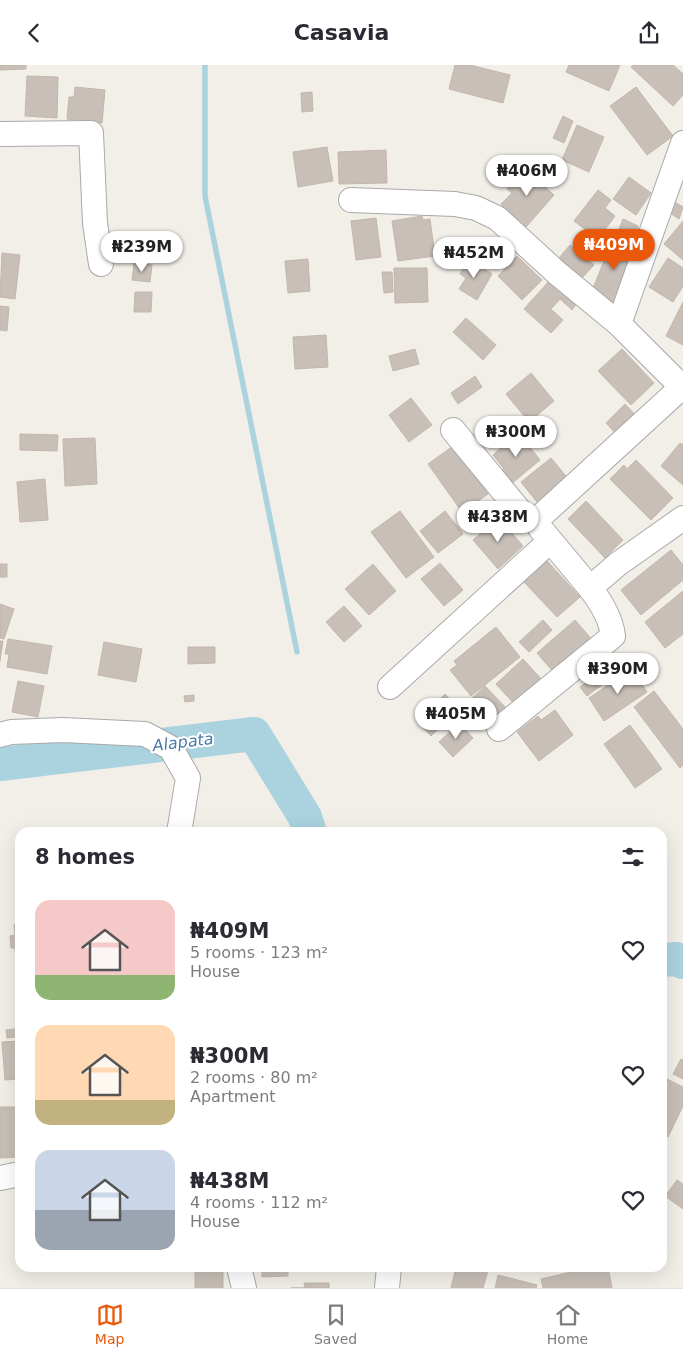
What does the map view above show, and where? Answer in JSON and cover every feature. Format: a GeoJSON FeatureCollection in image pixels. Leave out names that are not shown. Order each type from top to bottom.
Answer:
{"type":"FeatureCollection","features":[{"type":"Feature","properties":{"kind":"street"},"geometry":{"type":"LineString","coordinates":[[0,134],[91,133],[95,223],[101,264]]}},
{"type":"Feature","properties":{"kind":"street"},"geometry":{"type":"LineString","coordinates":[[619,324],[683,143]]}},
{"type":"Feature","properties":{"kind":"street"},"geometry":{"type":"LineString","coordinates":[[351,200],[456,204],[476,208],[497,217],[557,273],[619,324],[682,388],[542,515],[533,520]]}},
{"type":"Feature","properties":{"kind":"street"},"geometry":{"type":"LineString","coordinates":[[453,430],[522,515],[533,520],[590,588],[612,628],[613,636],[499,729]]}},
{"type":"Feature","properties":{"kind":"street"},"geometry":{"type":"LineString","coordinates":[[590,588],[618,564],[683,518]]}},
{"type":"Feature","properties":{"kind":"street"},"geometry":{"type":"LineString","coordinates":[[390,687],[550,541]]}},
{"type":"Feature","properties":{"kind":"street"},"geometry":{"type":"LineString","coordinates":[[0,735],[11,731],[63,729],[145,734],[171,748],[188,778],[180,827]]}},
{"type":"Feature","properties":{"kind":"street"},"geometry":{"type":"LineString","coordinates":[[0,1178],[15,1175]]}},
{"type":"Feature","properties":{"kind":"street"},"geometry":{"type":"LineString","coordinates":[[240,1272],[244,1288]]}},
{"type":"Feature","properties":{"kind":"street"},"geometry":{"type":"LineString","coordinates":[[387,1288],[389,1272]]}},
{"type":"Feature","properties":{"kind":"building"},"geometry":{"type":"Polygon","coordinates":[[[0,65],[26,65],[26,69],[0,70],[0,65]]]}},
{"type":"Feature","properties":{"kind":"building"},"geometry":{"type":"Polygon","coordinates":[[[455,65],[470,65],[510,75],[503,103],[449,89],[455,65]]]}},
{"type":"Feature","properties":{"kind":"building"},"geometry":{"type":"Polygon","coordinates":[[[569,65],[620,65],[609,91],[566,72],[569,65]]]}},
{"type":"Feature","properties":{"kind":"building"},"geometry":{"type":"Polygon","coordinates":[[[633,65],[673,65],[683,74],[683,95],[673,106],[631,67],[633,65]]]}},
{"type":"Feature","properties":{"kind":"building"},"geometry":{"type":"Polygon","coordinates":[[[27,76],[58,77],[57,118],[25,116],[27,76]]]}},
{"type":"Feature","properties":{"kind":"building"},"geometry":{"type":"Polygon","coordinates":[[[75,87],[105,90],[102,123],[67,119],[69,97],[74,97],[75,87]]]}},
{"type":"Feature","properties":{"kind":"building"},"geometry":{"type":"Polygon","coordinates":[[[636,87],[673,136],[647,155],[610,106],[636,87]]]}},
{"type":"Feature","properties":{"kind":"building"},"geometry":{"type":"Polygon","coordinates":[[[312,92],[313,111],[302,112],[301,93],[312,92]]]}},
{"type":"Feature","properties":{"kind":"building"},"geometry":{"type":"Polygon","coordinates":[[[563,116],[573,121],[564,143],[553,138],[563,116]]]}},
{"type":"Feature","properties":{"kind":"building"},"geometry":{"type":"Polygon","coordinates":[[[577,125],[604,137],[589,172],[562,160],[577,125]]]}},
{"type":"Feature","properties":{"kind":"building"},"geometry":{"type":"Polygon","coordinates":[[[327,147],[333,181],[298,187],[293,152],[327,147]]]}},
{"type":"Feature","properties":{"kind":"building"},"geometry":{"type":"Polygon","coordinates":[[[386,150],[387,183],[339,184],[338,152],[386,150]]]}},
{"type":"Feature","properties":{"kind":"building"},"geometry":{"type":"Polygon","coordinates":[[[523,167],[554,195],[526,227],[501,204],[512,193],[507,189],[523,167]]]}},
{"type":"Feature","properties":{"kind":"building"},"geometry":{"type":"Polygon","coordinates":[[[629,177],[651,193],[636,215],[613,199],[629,177]]]}},
{"type":"Feature","properties":{"kind":"building"},"geometry":{"type":"Polygon","coordinates":[[[598,190],[611,200],[605,208],[615,216],[598,239],[574,221],[598,190]]]}},
{"type":"Feature","properties":{"kind":"building"},"geometry":{"type":"Polygon","coordinates":[[[673,201],[683,207],[679,219],[667,211],[673,201]]]}},
{"type":"Feature","properties":{"kind":"building"},"geometry":{"type":"Polygon","coordinates":[[[422,216],[423,220],[430,219],[435,256],[398,261],[392,221],[422,216]]]}},
{"type":"Feature","properties":{"kind":"building"},"geometry":{"type":"Polygon","coordinates":[[[376,218],[381,257],[356,260],[351,221],[376,218]]]}},
{"type":"Feature","properties":{"kind":"building"},"geometry":{"type":"Polygon","coordinates":[[[623,219],[638,226],[637,228],[643,231],[638,244],[617,234],[623,219]]]}},
{"type":"Feature","properties":{"kind":"building"},"geometry":{"type":"Polygon","coordinates":[[[683,221],[683,260],[664,244],[683,221]]]}},
{"type":"Feature","properties":{"kind":"building"},"geometry":{"type":"Polygon","coordinates":[[[601,235],[608,238],[603,250],[596,247],[601,235]]]}},
{"type":"Feature","properties":{"kind":"building"},"geometry":{"type":"Polygon","coordinates":[[[613,239],[638,249],[616,303],[591,293],[613,239]]]}},
{"type":"Feature","properties":{"kind":"building"},"geometry":{"type":"Polygon","coordinates":[[[570,245],[594,265],[582,278],[559,258],[570,245]]]}},
{"type":"Feature","properties":{"kind":"building"},"geometry":{"type":"Polygon","coordinates":[[[2,253],[20,255],[15,299],[0,297],[2,253]]]}},
{"type":"Feature","properties":{"kind":"building"},"geometry":{"type":"Polygon","coordinates":[[[517,256],[542,280],[522,300],[498,276],[517,256]]]}},
{"type":"Feature","properties":{"kind":"building"},"geometry":{"type":"Polygon","coordinates":[[[668,258],[683,268],[683,286],[673,302],[649,287],[668,258]]]}},
{"type":"Feature","properties":{"kind":"building"},"geometry":{"type":"Polygon","coordinates":[[[308,259],[310,291],[288,293],[285,261],[308,259]]]}},
{"type":"Feature","properties":{"kind":"building"},"geometry":{"type":"Polygon","coordinates":[[[468,259],[492,274],[477,300],[459,289],[466,278],[460,274],[468,259]]]}},
{"type":"Feature","properties":{"kind":"building"},"geometry":{"type":"Polygon","coordinates":[[[134,263],[152,265],[150,282],[132,280],[134,263]]]}},
{"type":"Feature","properties":{"kind":"building"},"geometry":{"type":"Polygon","coordinates":[[[394,268],[427,268],[428,302],[395,303],[394,268]]]}},
{"type":"Feature","properties":{"kind":"building"},"geometry":{"type":"Polygon","coordinates":[[[382,272],[392,272],[393,292],[384,293],[382,272]]]}},
{"type":"Feature","properties":{"kind":"building"},"geometry":{"type":"Polygon","coordinates":[[[550,280],[577,303],[572,310],[560,299],[551,309],[563,320],[551,333],[524,309],[550,280]]]}},
{"type":"Feature","properties":{"kind":"building"},"geometry":{"type":"Polygon","coordinates":[[[135,292],[152,292],[151,312],[134,312],[135,292]]]}},
{"type":"Feature","properties":{"kind":"building"},"geometry":{"type":"Polygon","coordinates":[[[683,302],[683,345],[666,336],[683,302]]]}},
{"type":"Feature","properties":{"kind":"building"},"geometry":{"type":"Polygon","coordinates":[[[0,306],[9,307],[7,331],[0,330],[0,306]]]}},
{"type":"Feature","properties":{"kind":"building"},"geometry":{"type":"Polygon","coordinates":[[[466,318],[496,345],[483,360],[453,332],[466,318]]]}},
{"type":"Feature","properties":{"kind":"building"},"geometry":{"type":"Polygon","coordinates":[[[326,335],[328,367],[295,369],[293,337],[326,335]]]}},
{"type":"Feature","properties":{"kind":"building"},"geometry":{"type":"Polygon","coordinates":[[[415,349],[419,364],[393,371],[389,356],[415,349]]]}},
{"type":"Feature","properties":{"kind":"building"},"geometry":{"type":"Polygon","coordinates":[[[622,349],[654,383],[631,405],[598,371],[622,349]]]}},
{"type":"Feature","properties":{"kind":"building"},"geometry":{"type":"Polygon","coordinates":[[[531,373],[554,401],[529,422],[506,394],[531,373]]]}},
{"type":"Feature","properties":{"kind":"building"},"geometry":{"type":"Polygon","coordinates":[[[475,376],[482,387],[458,404],[451,393],[475,376]]]}},
{"type":"Feature","properties":{"kind":"building"},"geometry":{"type":"Polygon","coordinates":[[[411,398],[432,425],[409,442],[389,415],[411,398]]]}},
{"type":"Feature","properties":{"kind":"building"},"geometry":{"type":"Polygon","coordinates":[[[625,404],[638,418],[619,437],[606,423],[625,404]]]}},
{"type":"Feature","properties":{"kind":"building"},"geometry":{"type":"Polygon","coordinates":[[[518,432],[540,460],[510,485],[499,472],[504,469],[493,455],[518,432]]]}},
{"type":"Feature","properties":{"kind":"building"},"geometry":{"type":"Polygon","coordinates":[[[20,434],[58,435],[57,451],[20,450],[20,434]]]}},
{"type":"Feature","properties":{"kind":"building"},"geometry":{"type":"Polygon","coordinates":[[[95,438],[97,484],[65,486],[63,439],[95,438]]]}},
{"type":"Feature","properties":{"kind":"building"},"geometry":{"type":"Polygon","coordinates":[[[680,443],[683,445],[683,485],[661,466],[680,443]]]}},
{"type":"Feature","properties":{"kind":"building"},"geometry":{"type":"Polygon","coordinates":[[[453,446],[488,494],[462,512],[428,464],[453,446]]]}},
{"type":"Feature","properties":{"kind":"building"},"geometry":{"type":"Polygon","coordinates":[[[551,458],[570,481],[540,506],[521,482],[551,458]]]}},
{"type":"Feature","properties":{"kind":"building"},"geometry":{"type":"Polygon","coordinates":[[[636,460],[673,498],[651,520],[610,479],[624,465],[627,469],[636,460]]]}},
{"type":"Feature","properties":{"kind":"building"},"geometry":{"type":"Polygon","coordinates":[[[45,479],[48,520],[20,522],[17,482],[45,479]]]}},
{"type":"Feature","properties":{"kind":"building"},"geometry":{"type":"Polygon","coordinates":[[[586,501],[623,540],[605,558],[568,519],[586,501]]]}},
{"type":"Feature","properties":{"kind":"building"},"geometry":{"type":"Polygon","coordinates":[[[400,511],[434,557],[406,578],[371,532],[400,511]]]}},
{"type":"Feature","properties":{"kind":"building"},"geometry":{"type":"Polygon","coordinates":[[[445,511],[463,534],[438,553],[420,531],[445,511]]]}},
{"type":"Feature","properties":{"kind":"building"},"geometry":{"type":"Polygon","coordinates":[[[499,518],[523,546],[498,569],[473,540],[499,518]]]}},
{"type":"Feature","properties":{"kind":"building"},"geometry":{"type":"Polygon","coordinates":[[[671,550],[683,565],[683,580],[641,615],[621,590],[671,550]]]}},
{"type":"Feature","properties":{"kind":"building"},"geometry":{"type":"Polygon","coordinates":[[[547,561],[580,597],[557,617],[524,582],[547,561]]]}},
{"type":"Feature","properties":{"kind":"building"},"geometry":{"type":"Polygon","coordinates":[[[440,563],[463,590],[444,606],[421,579],[440,563]]]}},
{"type":"Feature","properties":{"kind":"building"},"geometry":{"type":"Polygon","coordinates":[[[0,564],[7,564],[7,577],[0,577],[0,564]]]}},
{"type":"Feature","properties":{"kind":"building"},"geometry":{"type":"Polygon","coordinates":[[[373,564],[396,591],[369,615],[345,589],[373,564]]]}},
{"type":"Feature","properties":{"kind":"building"},"geometry":{"type":"Polygon","coordinates":[[[683,591],[683,634],[665,648],[645,622],[683,591]]]}},
{"type":"Feature","properties":{"kind":"building"},"geometry":{"type":"Polygon","coordinates":[[[0,604],[14,609],[4,639],[0,638],[0,604]]]}},
{"type":"Feature","properties":{"kind":"building"},"geometry":{"type":"Polygon","coordinates":[[[344,606],[362,626],[344,642],[326,622],[344,606]]]}},
{"type":"Feature","properties":{"kind":"building"},"geometry":{"type":"Polygon","coordinates":[[[543,620],[552,630],[529,652],[519,642],[543,620]]]}},
{"type":"Feature","properties":{"kind":"building"},"geometry":{"type":"Polygon","coordinates":[[[575,620],[594,642],[556,675],[537,653],[575,620]]]}},
{"type":"Feature","properties":{"kind":"building"},"geometry":{"type":"Polygon","coordinates":[[[496,627],[520,657],[471,696],[450,670],[457,665],[454,661],[496,627]]]}},
{"type":"Feature","properties":{"kind":"building"},"geometry":{"type":"Polygon","coordinates":[[[8,639],[52,646],[47,674],[7,667],[9,654],[5,654],[8,639]]]}},
{"type":"Feature","properties":{"kind":"building"},"geometry":{"type":"Polygon","coordinates":[[[0,641],[3,641],[0,661],[0,641]]]}},
{"type":"Feature","properties":{"kind":"building"},"geometry":{"type":"Polygon","coordinates":[[[104,642],[142,649],[136,682],[98,675],[104,642]]]}},
{"type":"Feature","properties":{"kind":"building"},"geometry":{"type":"Polygon","coordinates":[[[188,647],[215,647],[215,663],[188,664],[188,647]]]}},
{"type":"Feature","properties":{"kind":"building"},"geometry":{"type":"Polygon","coordinates":[[[523,659],[543,681],[516,706],[496,684],[523,659]]]}},
{"type":"Feature","properties":{"kind":"building"},"geometry":{"type":"Polygon","coordinates":[[[611,664],[618,673],[587,696],[580,687],[611,664]]]}},
{"type":"Feature","properties":{"kind":"building"},"geometry":{"type":"Polygon","coordinates":[[[632,669],[647,692],[604,721],[589,698],[632,669]]]}},
{"type":"Feature","properties":{"kind":"building"},"geometry":{"type":"Polygon","coordinates":[[[18,681],[44,686],[38,717],[12,712],[18,681]]]}},
{"type":"Feature","properties":{"kind":"building"},"geometry":{"type":"Polygon","coordinates":[[[485,686],[508,710],[488,729],[465,705],[485,686]]]}},
{"type":"Feature","properties":{"kind":"building"},"geometry":{"type":"Polygon","coordinates":[[[654,691],[683,729],[683,765],[680,768],[634,707],[654,691]]]}},
{"type":"Feature","properties":{"kind":"building"},"geometry":{"type":"Polygon","coordinates":[[[445,694],[459,709],[431,736],[416,720],[424,713],[421,710],[432,699],[436,703],[445,694]]]}},
{"type":"Feature","properties":{"kind":"building"},"geometry":{"type":"Polygon","coordinates":[[[194,695],[194,701],[185,702],[184,696],[194,695]]]}},
{"type":"Feature","properties":{"kind":"building"},"geometry":{"type":"Polygon","coordinates":[[[555,710],[573,735],[539,761],[517,732],[538,716],[541,720],[555,710]]]}},
{"type":"Feature","properties":{"kind":"building"},"geometry":{"type":"Polygon","coordinates":[[[459,723],[473,738],[453,757],[439,742],[459,723]]]}},
{"type":"Feature","properties":{"kind":"building"},"geometry":{"type":"Polygon","coordinates":[[[630,725],[662,769],[635,788],[604,744],[630,725]]]}},
{"type":"Feature","properties":{"kind":"building"},"geometry":{"type":"Polygon","coordinates":[[[15,935],[15,948],[11,948],[10,936],[15,935]]]}},
{"type":"Feature","properties":{"kind":"building"},"geometry":{"type":"Polygon","coordinates":[[[15,1029],[15,1037],[7,1038],[6,1030],[15,1029]]]}},
{"type":"Feature","properties":{"kind":"building"},"geometry":{"type":"Polygon","coordinates":[[[15,1041],[15,1079],[5,1080],[2,1042],[15,1041]]]}},
{"type":"Feature","properties":{"kind":"building"},"geometry":{"type":"Polygon","coordinates":[[[681,1059],[683,1060],[683,1079],[673,1074],[681,1059]]]}},
{"type":"Feature","properties":{"kind":"building"},"geometry":{"type":"Polygon","coordinates":[[[667,1079],[683,1087],[683,1106],[668,1137],[667,1079]]]}},
{"type":"Feature","properties":{"kind":"building"},"geometry":{"type":"Polygon","coordinates":[[[0,1107],[15,1107],[15,1157],[0,1158],[0,1107]]]}},
{"type":"Feature","properties":{"kind":"building"},"geometry":{"type":"Polygon","coordinates":[[[677,1180],[683,1184],[683,1209],[667,1197],[667,1193],[677,1180]]]}},
{"type":"Feature","properties":{"kind":"building"},"geometry":{"type":"Polygon","coordinates":[[[195,1272],[223,1272],[223,1288],[195,1288],[195,1272]]]}},
{"type":"Feature","properties":{"kind":"building"},"geometry":{"type":"Polygon","coordinates":[[[262,1272],[288,1272],[288,1276],[262,1277],[262,1272]]]}},
{"type":"Feature","properties":{"kind":"building"},"geometry":{"type":"Polygon","coordinates":[[[455,1272],[488,1272],[483,1288],[451,1288],[455,1272]]]}},
{"type":"Feature","properties":{"kind":"building"},"geometry":{"type":"Polygon","coordinates":[[[571,1272],[609,1272],[612,1288],[543,1288],[541,1279],[571,1272]]]}},
{"type":"Feature","properties":{"kind":"building"},"geometry":{"type":"Polygon","coordinates":[[[498,1275],[537,1285],[536,1288],[495,1288],[498,1275]]]}},
{"type":"Feature","properties":{"kind":"building"},"geometry":{"type":"Polygon","coordinates":[[[304,1283],[329,1283],[329,1288],[305,1288],[304,1283]]]}},
{"type":"Feature","properties":{"kind":"waterway"},"geometry":{"type":"LineString","coordinates":[[205,65],[205,196],[297,652]]}},
{"type":"Feature","properties":{"kind":"waterway","name":"Alapata"},"geometry":{"type":"LineString","coordinates":[[0,764],[254,734],[305,817],[308,827]]}},
{"type":"Feature","properties":{"kind":"waterway","name":"Alapata"},"geometry":{"type":"LineString","coordinates":[[667,960],[676,959],[683,962]]}}]}
